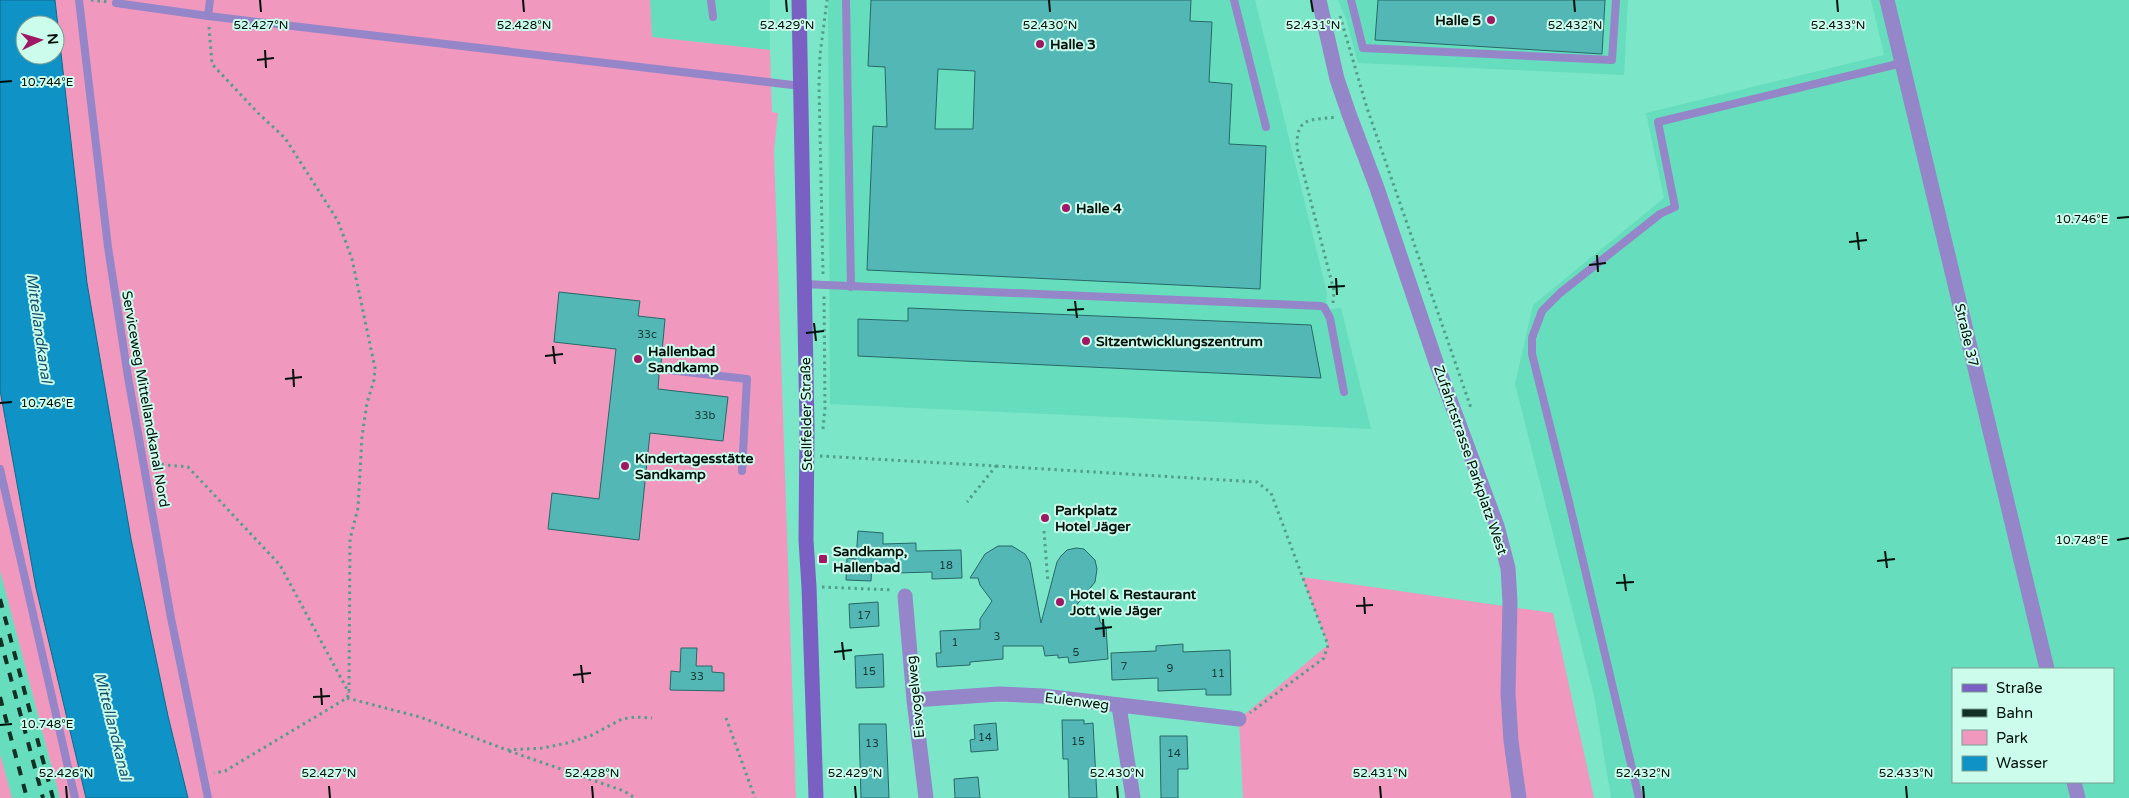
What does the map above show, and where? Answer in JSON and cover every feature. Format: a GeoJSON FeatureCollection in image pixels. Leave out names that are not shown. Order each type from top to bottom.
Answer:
{"type":"FeatureCollection","features":[{"type":"Feature","properties":{"kind":"street","name":"Stellfelder Straße"},"geometry":{"type":"LineString","coordinates":[[799,0],[807,456],[806,540],[816,798]]}},
{"type":"Feature","properties":{"kind":"street","name":"Zufahrtstrasse Parkplatz West"},"geometry":{"type":"LineString","coordinates":[[1319,0],[1337,79],[1348,114],[1367,163],[1437,365],[1497,526],[1508,568],[1510,602],[1508,693],[1511,741],[1519,798]]}},
{"type":"Feature","properties":{"kind":"street","name":"Straße 37"},"geometry":{"type":"LineString","coordinates":[[1887,0],[2047,668]]}},
{"type":"Feature","properties":{"kind":"street","name":"Eisvogelweg"},"geometry":{"type":"LineString","coordinates":[[905,596],[914,700],[926,798]]}},
{"type":"Feature","properties":{"kind":"street","name":"Eulenweg"},"geometry":{"type":"LineString","coordinates":[[914,700],[999,694],[1043,696],[1239,719]]}},
{"type":"Feature","properties":{"kind":"street"},"geometry":{"type":"LineString","coordinates":[[1119,706],[1133,798]]}},
{"type":"Feature","properties":{"kind":"street"},"geometry":{"type":"LineString","coordinates":[[2074,783],[2078,798]]}},
{"type":"Feature","properties":{"kind":"lane","name":"Serviceweg Mittellandkanal Nord"},"geometry":{"type":"LineString","coordinates":[[79,0],[108,247],[143,463],[208,798]]}},
{"type":"Feature","properties":{"kind":"lane"},"geometry":{"type":"LineString","coordinates":[[208,16],[210,0]]}},
{"type":"Feature","properties":{"kind":"lane"},"geometry":{"type":"LineString","coordinates":[[711,0],[713,17]]}},
{"type":"Feature","properties":{"kind":"lane"},"geometry":{"type":"LineString","coordinates":[[846,0],[851,287]]}},
{"type":"Feature","properties":{"kind":"lane"},"geometry":{"type":"LineString","coordinates":[[1234,0],[1266,127]]}},
{"type":"Feature","properties":{"kind":"lane"},"geometry":{"type":"LineString","coordinates":[[1351,0],[1364,48],[1612,60],[1616,0]]}},
{"type":"Feature","properties":{"kind":"lane"},"geometry":{"type":"LineString","coordinates":[[116,3],[208,16],[800,86]]}},
{"type":"Feature","properties":{"kind":"lane"},"geometry":{"type":"LineString","coordinates":[[1639,798],[1532,354],[1532,338],[1542,311],[1560,292],[1660,214],[1675,206],[1658,122],[1902,63]]}},
{"type":"Feature","properties":{"kind":"lane"},"geometry":{"type":"LineString","coordinates":[[803,284],[1321,306],[1326,310],[1330,318],[1344,392]]}},
{"type":"Feature","properties":{"kind":"lane"},"geometry":{"type":"LineString","coordinates":[[660,369],[747,379],[742,471]]}},
{"type":"Feature","properties":{"kind":"lane"},"geometry":{"type":"LineString","coordinates":[[0,469],[75,798]]}},
{"type":"Feature","properties":{"kind":"path"},"geometry":{"type":"LineString","coordinates":[[1336,8],[1367,108]]}},
{"type":"Feature","properties":{"kind":"path"},"geometry":{"type":"LineString","coordinates":[[203,776],[225,771],[347,698],[349,694],[351,617],[350,539],[358,508],[362,436],[375,368],[352,259],[338,221],[285,138],[258,113],[212,64],[208,16]]}},
{"type":"Feature","properties":{"kind":"path"},"geometry":{"type":"LineString","coordinates":[[1326,310],[1332,305],[1334,291],[1296,148],[1296,136],[1299,127],[1304,122],[1348,114]]}},
{"type":"Feature","properties":{"kind":"path"},"geometry":{"type":"LineString","coordinates":[[807,456],[1257,482],[1270,493],[1328,645],[1324,658],[1246,716],[1239,719]]}},
{"type":"Feature","properties":{"kind":"path"},"geometry":{"type":"LineString","coordinates":[[143,463],[188,467],[280,565],[349,694]]}},
{"type":"Feature","properties":{"kind":"path"},"geometry":{"type":"LineString","coordinates":[[967,502],[996,466]]}},
{"type":"Feature","properties":{"kind":"path"},"geometry":{"type":"LineString","coordinates":[[1044,531],[1048,583]]}},
{"type":"Feature","properties":{"kind":"path"},"geometry":{"type":"LineString","coordinates":[[809,587],[899,590],[905,596]]}},
{"type":"Feature","properties":{"kind":"path"},"geometry":{"type":"LineString","coordinates":[[347,698],[420,717],[624,791],[635,798]]}},
{"type":"Feature","properties":{"kind":"path"},"geometry":{"type":"LineString","coordinates":[[507,750],[543,748],[567,743],[596,733],[622,719],[635,717],[652,718]]}},
{"type":"Feature","properties":{"kind":"path"},"geometry":{"type":"LineString","coordinates":[[726,718],[755,798]]}},
{"type":"Feature","properties":{"kind":"shaded area"},"geometry":{"type":"Polygon","coordinates":[[[650,0],[770,0],[770,50],[652,37],[650,0]]]}},
{"type":"Feature","properties":{"kind":"shaded area"},"geometry":{"type":"Polygon","coordinates":[[[828,0],[1255,0],[1327,293],[1326,310],[1341,308],[1371,429],[830,404],[828,0]]]}},
{"type":"Feature","properties":{"kind":"shaded area"},"geometry":{"type":"Polygon","coordinates":[[[1338,0],[1628,0],[1624,75],[1358,63],[1346,19],[1338,0]]]}},
{"type":"Feature","properties":{"kind":"shaded area"},"geometry":{"type":"Polygon","coordinates":[[[1871,0],[2129,0],[2129,798],[1611,798],[1594,695],[1515,384],[1533,305],[1664,198],[1646,113],[1884,55],[1871,0]]]}},
{"type":"Feature","properties":{"kind":"shaded area"},"geometry":{"type":"Polygon","coordinates":[[[0,571],[60,798],[12,798],[0,754],[0,571]]]}},
{"type":"Feature","properties":{"kind":"green space"},"geometry":{"type":"Polygon","coordinates":[[[55,0],[650,0],[652,37],[770,50],[772,112],[778,113],[774,151],[796,798],[188,798],[168,716],[131,539],[87,283],[62,65],[65,65],[65,15],[57,15],[55,0]]]}},
{"type":"Feature","properties":{"kind":"green space"},"geometry":{"type":"Polygon","coordinates":[[[0,390],[36,588],[86,798],[60,798],[0,571],[0,390]]]}},
{"type":"Feature","properties":{"kind":"green space"},"geometry":{"type":"Polygon","coordinates":[[[1302,577],[1553,613],[1594,798],[1243,798],[1239,719],[1328,645],[1302,577]]]}},
{"type":"Feature","properties":{"kind":"green space"},"geometry":{"type":"Polygon","coordinates":[[[0,754],[12,798],[0,798],[0,754]]]}},
{"type":"Feature","properties":{"kind":"water","name":"Mittellandkanal"},"geometry":{"type":"Polygon","coordinates":[[[0,0],[55,0],[57,15],[15,15],[15,65],[62,65],[87,283],[131,539],[168,716],[188,798],[86,798],[36,588],[0,390],[0,0]]]}},
{"type":"Feature","properties":{"kind":"building","name":"Halle 4"},"geometry":{"type":"Polygon","coordinates":[[[871,0],[1191,0],[1190,21],[1212,22],[1209,82],[1232,84],[1229,144],[1266,146],[1260,289],[867,270],[873,126],[887,127],[885,67],[868,66],[871,0]],[[938,69],[935,129],[973,129],[975,71],[938,69]]]}},
{"type":"Feature","properties":{"kind":"building","name":"Halle 5"},"geometry":{"type":"Polygon","coordinates":[[[1378,0],[1605,0],[1602,54],[1375,40],[1378,0]]]}},
{"type":"Feature","properties":{"kind":"building","name":"Hallenbad Sandkamp"},"geometry":{"type":"Polygon","coordinates":[[[559,292],[640,301],[638,316],[665,319],[661,363],[655,368],[655,372],[659,375],[658,389],[728,397],[723,441],[650,433],[639,540],[548,529],[552,493],[599,499],[616,349],[554,342],[559,292]]]}},
{"type":"Feature","properties":{"kind":"building","name":"Sitzentwicklungszentrum"},"geometry":{"type":"Polygon","coordinates":[[[908,308],[1311,325],[1321,378],[858,356],[858,319],[908,321],[908,308]]]}},
{"type":"Feature","properties":{"kind":"building"},"geometry":{"type":"Polygon","coordinates":[[[858,531],[883,533],[883,544],[916,543],[916,551],[961,550],[962,578],[932,579],[932,572],[896,573],[896,565],[872,564],[871,581],[846,580],[847,558],[856,559],[858,531]]]}},
{"type":"Feature","properties":{"kind":"building","name":"Hotel & Restaurant Jott wie Jäger"},"geometry":{"type":"Polygon","coordinates":[[[998,546],[1012,546],[1025,554],[1030,562],[1041,623],[1057,562],[1061,556],[1067,550],[1076,548],[1084,549],[1095,560],[1097,569],[1095,582],[1075,607],[1090,606],[1091,615],[1099,615],[1100,622],[1106,627],[1108,659],[1069,663],[1068,657],[1058,658],[1058,655],[1045,656],[1043,646],[1003,646],[1003,659],[970,662],[970,665],[937,667],[936,653],[941,653],[940,631],[980,629],[980,619],[992,601],[980,585],[978,578],[970,578],[985,554],[998,546]]]}},
{"type":"Feature","properties":{"kind":"building"},"geometry":{"type":"Polygon","coordinates":[[[878,602],[879,626],[850,628],[849,604],[878,602]]]}},
{"type":"Feature","properties":{"kind":"building"},"geometry":{"type":"Polygon","coordinates":[[[1183,644],[1183,652],[1230,650],[1231,695],[1206,695],[1206,689],[1158,691],[1158,678],[1112,680],[1111,653],[1156,651],[1156,646],[1183,644]]]}},
{"type":"Feature","properties":{"kind":"building"},"geometry":{"type":"Polygon","coordinates":[[[681,648],[697,648],[696,666],[712,666],[712,672],[724,673],[724,691],[670,690],[671,671],[680,672],[681,648]]]}},
{"type":"Feature","properties":{"kind":"building"},"geometry":{"type":"Polygon","coordinates":[[[883,654],[884,687],[856,688],[855,656],[883,654]]]}},
{"type":"Feature","properties":{"kind":"building"},"geometry":{"type":"Polygon","coordinates":[[[1062,720],[1084,720],[1084,724],[1093,723],[1097,798],[1069,798],[1068,759],[1063,759],[1062,720]]]}},
{"type":"Feature","properties":{"kind":"building"},"geometry":{"type":"Polygon","coordinates":[[[996,723],[998,750],[971,752],[970,740],[975,739],[974,725],[996,723]]]}},
{"type":"Feature","properties":{"kind":"building"},"geometry":{"type":"Polygon","coordinates":[[[859,724],[886,724],[889,798],[861,798],[859,724]]]}},
{"type":"Feature","properties":{"kind":"building"},"geometry":{"type":"Polygon","coordinates":[[[1160,736],[1187,736],[1188,769],[1178,769],[1178,798],[1161,798],[1160,736]]]}},
{"type":"Feature","properties":{"kind":"building"},"geometry":{"type":"Polygon","coordinates":[[[978,777],[980,798],[955,798],[954,779],[978,777]]]}},
{"type":"Feature","properties":{"kind":"railway"},"geometry":{"type":"LineString","coordinates":[[0,599],[53,798]]}},
{"type":"Feature","properties":{"kind":"railway"},"geometry":{"type":"LineString","coordinates":[[0,638],[43,798]]}},
{"type":"Feature","properties":{"kind":"railway"},"geometry":{"type":"LineString","coordinates":[[0,697],[27,798]]}},
{"type":"Feature","properties":{"kind":"place","name":"Halle 5"},"geometry":{"type":"Point","coordinates":[1491,20]}},
{"type":"Feature","properties":{"kind":"place","name":"Halle 3"},"geometry":{"type":"Point","coordinates":[1040,44]}},
{"type":"Feature","properties":{"kind":"place","name":"Halle 4"},"geometry":{"type":"Point","coordinates":[1066,208]}},
{"type":"Feature","properties":{"kind":"place","name":"Sitzentwicklungszentrum"},"geometry":{"type":"Point","coordinates":[1086,341]}},
{"type":"Feature","properties":{"kind":"place","name":"Hallenbad Sandkamp"},"geometry":{"type":"Point","coordinates":[638,359]}},
{"type":"Feature","properties":{"kind":"place","name":"Kindertagesstätte Sandkamp"},"geometry":{"type":"Point","coordinates":[625,466]}},
{"type":"Feature","properties":{"kind":"place","name":"Parkplatz Hotel Jäger"},"geometry":{"type":"Point","coordinates":[1045,518]}},
{"type":"Feature","properties":{"kind":"place","name":"Sandkamp, Hallenbad"},"geometry":{"type":"Point","coordinates":[823,559]}},
{"type":"Feature","properties":{"kind":"place","name":"Hotel & Restaurant Jott wie Jäger"},"geometry":{"type":"Point","coordinates":[1060,602]}}]}
